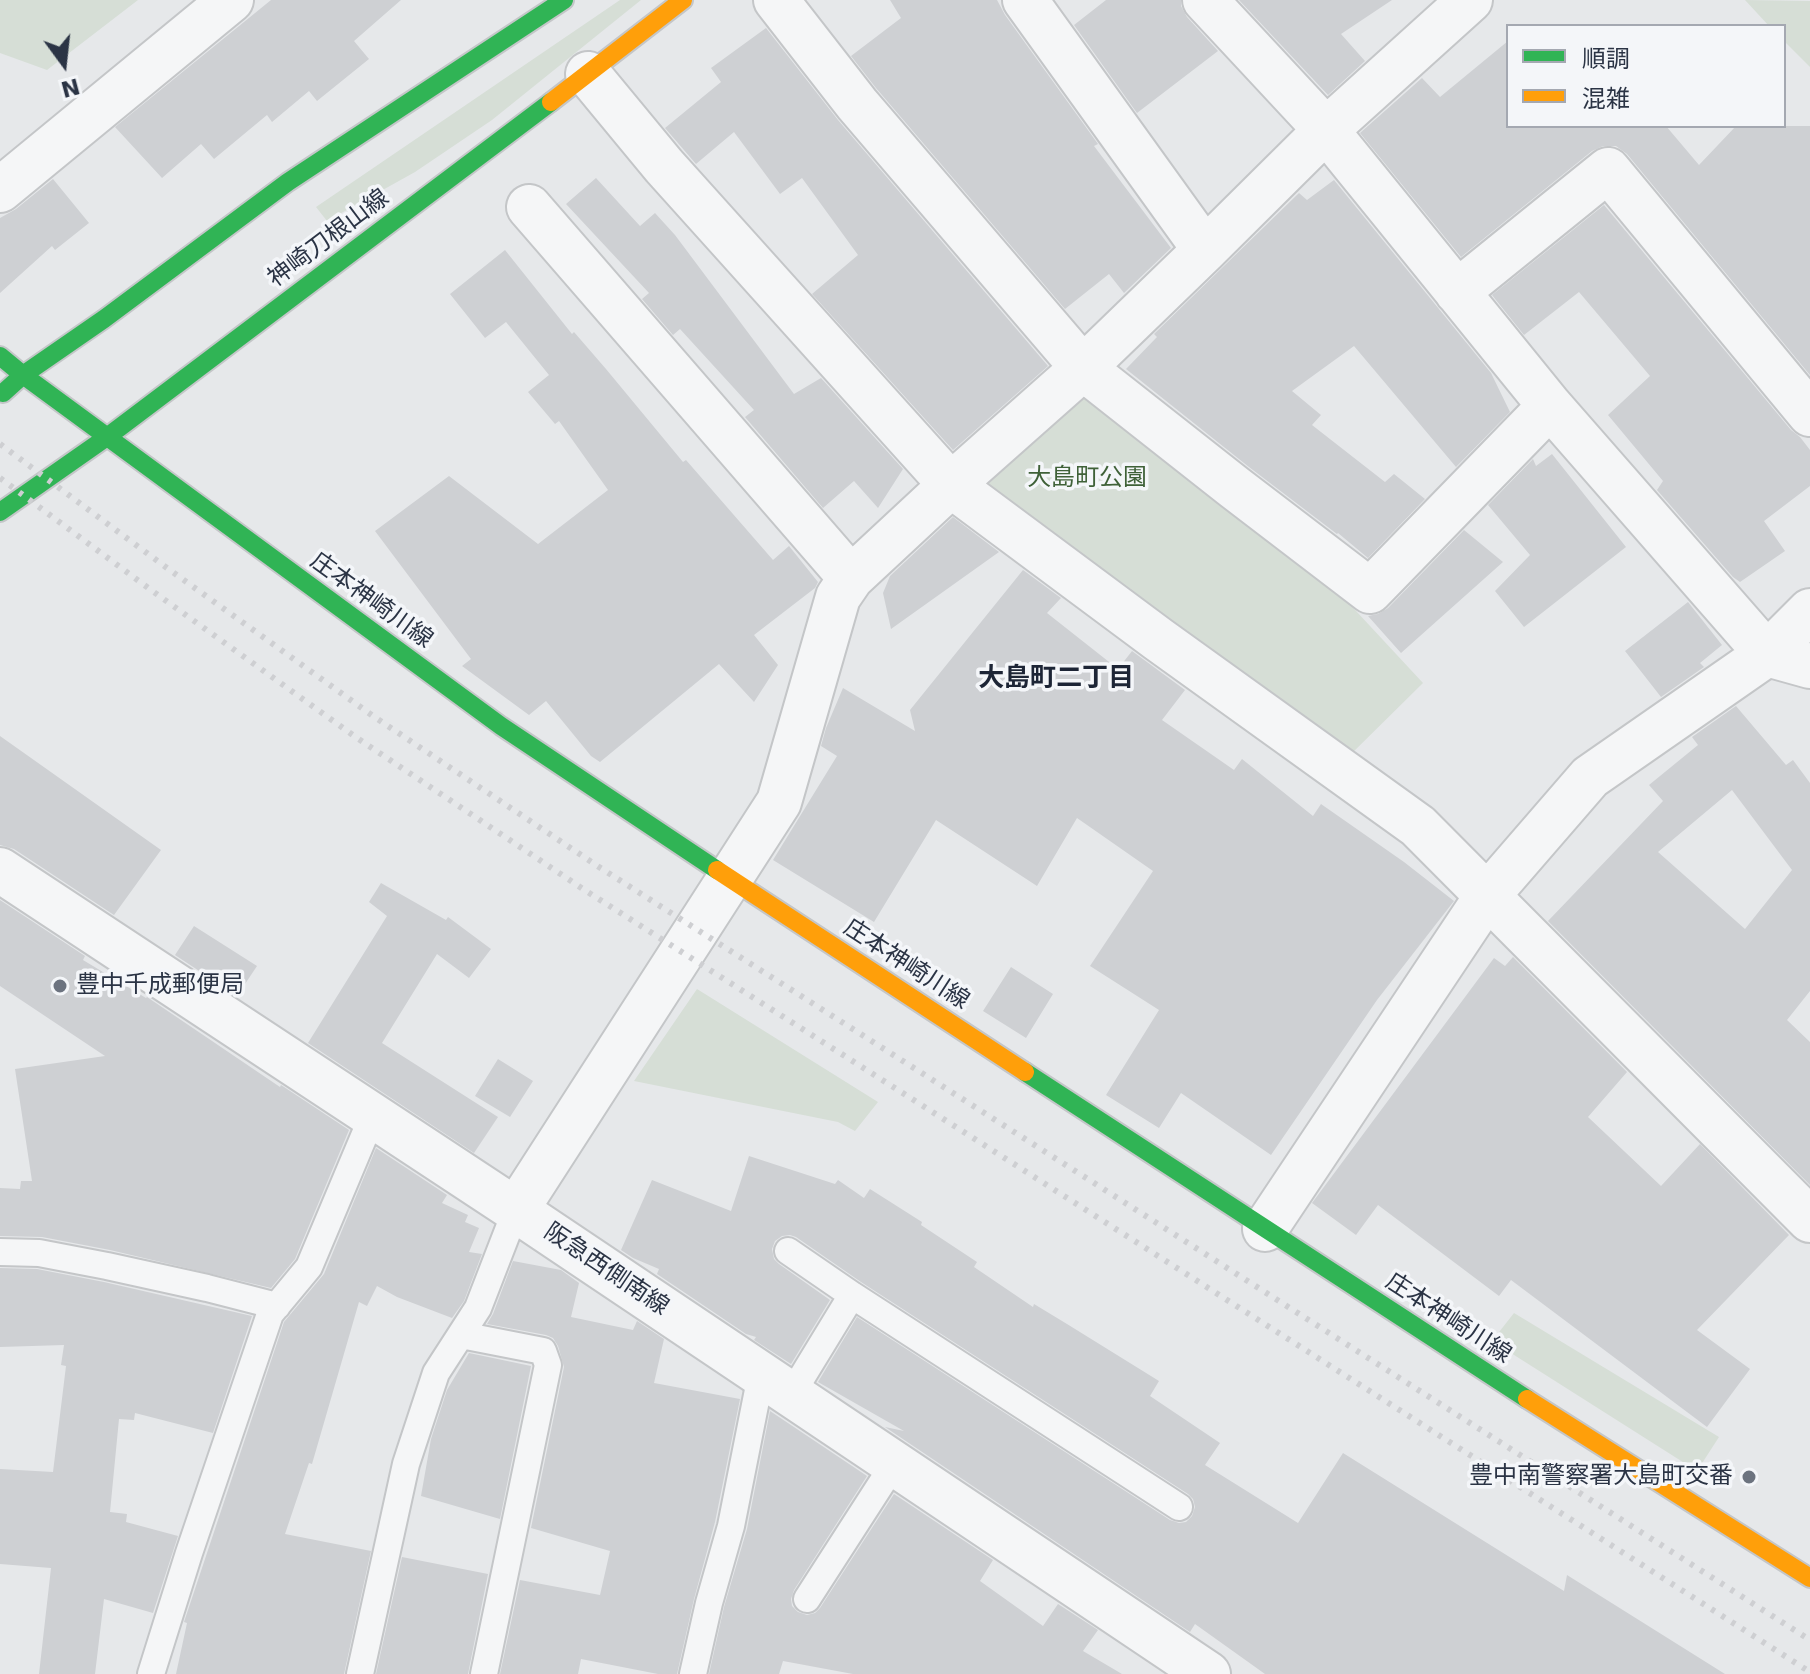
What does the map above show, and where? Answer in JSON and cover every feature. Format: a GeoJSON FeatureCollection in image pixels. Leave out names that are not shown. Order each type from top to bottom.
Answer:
{"type":"FeatureCollection","features":[{"type":"Feature","properties":{"kind":"street"},"geometry":{"type":"LineString","coordinates":[[0,190],[231,0]]}},
{"type":"Feature","properties":{"kind":"street"},"geometry":{"type":"LineString","coordinates":[[0,395],[23,375],[104,319],[288,182],[564,0]]}},
{"type":"Feature","properties":{"kind":"street","name":"神崎刀根山線"},"geometry":{"type":"LineString","coordinates":[[0,512],[107,437],[683,0]]}},
{"type":"Feature","properties":{"kind":"street"},"geometry":{"type":"LineString","coordinates":[[776,0],[857,104],[1083,368],[1370,591],[1550,406]]}},
{"type":"Feature","properties":{"kind":"street"},"geometry":{"type":"LineString","coordinates":[[1025,0],[1205,250]]}},
{"type":"Feature","properties":{"kind":"street"},"geometry":{"type":"LineString","coordinates":[[1205,0],[1326,130],[1550,406],[1767,654],[1810,666]]}},
{"type":"Feature","properties":{"kind":"street"},"geometry":{"type":"LineString","coordinates":[[516,1210],[779,802],[838,597],[851,578],[1083,368],[1326,130],[1470,0]]}},
{"type":"Feature","properties":{"kind":"street"},"geometry":{"type":"LineString","coordinates":[[588,74],[664,166],[951,485],[1418,826],[1810,1220]]}},
{"type":"Feature","properties":{"kind":"street"},"geometry":{"type":"LineString","coordinates":[[1457,292],[1608,170],[1810,414]]}},
{"type":"Feature","properties":{"kind":"street"},"geometry":{"type":"LineString","coordinates":[[529,207],[851,578]]}},
{"type":"Feature","properties":{"kind":"street","name":"庄本神崎川線"},"geometry":{"type":"LineString","coordinates":[[0,356],[501,726],[1448,1349],[1810,1578]]}},
{"type":"Feature","properties":{"kind":"street"},"geometry":{"type":"LineString","coordinates":[[1265,1229],[1487,896],[1590,777],[1767,654],[1810,611]]}},
{"type":"Feature","properties":{"kind":"street","name":"阪急西側南線"},"geometry":{"type":"LineString","coordinates":[[0,870],[516,1210],[1208,1674]]}},
{"type":"Feature","properties":{"kind":"lane"},"geometry":{"type":"LineString","coordinates":[[151,1674],[270,1314],[309,1267],[373,1115]]}},
{"type":"Feature","properties":{"kind":"lane"},"geometry":{"type":"LineString","coordinates":[[360,1674],[406,1464],[436,1373],[478,1308],[516,1210]]}},
{"type":"Feature","properties":{"kind":"lane"},"geometry":{"type":"LineString","coordinates":[[788,1251],[1179,1507]]}},
{"type":"Feature","properties":{"kind":"lane"},"geometry":{"type":"LineString","coordinates":[[0,1252],[39,1253],[107,1266],[277,1306]]}},
{"type":"Feature","properties":{"kind":"lane"},"geometry":{"type":"LineString","coordinates":[[693,1674],[731,1526],[776,1385],[852,1295]]}},
{"type":"Feature","properties":{"kind":"lane"},"geometry":{"type":"LineString","coordinates":[[461,1335],[543,1351],[548,1365],[484,1674]]}},
{"type":"Feature","properties":{"kind":"lane"},"geometry":{"type":"LineString","coordinates":[[807,1599],[894,1464]]}},
{"type":"Feature","properties":{"kind":"green space"},"geometry":{"type":"Polygon","coordinates":[[[0,0],[138,0],[47,70],[0,53],[0,0]]]}},
{"type":"Feature","properties":{"kind":"green space"},"geometry":{"type":"Polygon","coordinates":[[[620,0],[641,0],[492,120],[415,172],[327,221],[316,207],[620,0]]]}},
{"type":"Feature","properties":{"kind":"green space"},"geometry":{"type":"Polygon","coordinates":[[[1745,0],[1810,1],[1810,67],[1786,43],[1786,24],[1767,24],[1745,0]]]}},
{"type":"Feature","properties":{"kind":"green space","name":"大島町公園"},"geometry":{"type":"Polygon","coordinates":[[[1081,382],[1304,555],[1423,683],[1343,762],[972,484],[1081,382]]]}},
{"type":"Feature","properties":{"kind":"green space"},"geometry":{"type":"Polygon","coordinates":[[[697,989],[878,1102],[855,1131],[838,1122],[634,1081],[697,989]]]}},
{"type":"Feature","properties":{"kind":"green space"},"geometry":{"type":"Polygon","coordinates":[[[1514,1313],[1719,1437],[1697,1471],[1492,1341],[1514,1313]]]}},
{"type":"Feature","properties":{"kind":"building"},"geometry":{"type":"Polygon","coordinates":[[[271,0],[401,0],[354,41],[369,59],[317,101],[309,91],[272,122],[267,115],[214,159],[201,144],[162,178],[115,127],[271,0]]]}},
{"type":"Feature","properties":{"kind":"building"},"geometry":{"type":"Polygon","coordinates":[[[890,0],[997,0],[1098,144],[1094,146],[1171,248],[1124,293],[1109,274],[1065,309],[876,88],[851,56],[901,18],[890,0]]]}},
{"type":"Feature","properties":{"kind":"building"},"geometry":{"type":"Polygon","coordinates":[[[1106,0],[1181,0],[1187,17],[1218,51],[1137,113],[1074,25],[1106,0]]]}},
{"type":"Feature","properties":{"kind":"building"},"geometry":{"type":"Polygon","coordinates":[[[1239,0],[1392,0],[1341,34],[1365,61],[1328,95],[1239,0]]]}},
{"type":"Feature","properties":{"kind":"building"},"geometry":{"type":"Polygon","coordinates":[[[766,28],[838,120],[1048,366],[953,450],[812,294],[858,255],[802,178],[780,194],[734,132],[696,164],[665,128],[721,82],[711,68],[766,28]]]}},
{"type":"Feature","properties":{"kind":"building"},"geometry":{"type":"Polygon","coordinates":[[[1506,43],[1506,128],[1668,128],[1699,165],[1734,128],[1810,126],[1810,375],[1627,154],[1616,146],[1603,146],[1592,151],[1461,257],[1360,133],[1422,78],[1440,97],[1506,43]]]}},
{"type":"Feature","properties":{"kind":"building"},"geometry":{"type":"Polygon","coordinates":[[[596,178],[640,226],[655,213],[675,235],[794,394],[821,378],[903,469],[878,508],[854,481],[823,508],[745,417],[754,410],[680,329],[673,335],[642,299],[649,293],[566,204],[596,178]]]}},
{"type":"Feature","properties":{"kind":"building"},"geometry":{"type":"Polygon","coordinates":[[[53,179],[89,223],[55,250],[52,246],[0,293],[0,218],[53,179]]]}},
{"type":"Feature","properties":{"kind":"building"},"geometry":{"type":"Polygon","coordinates":[[[1334,180],[1491,373],[1510,412],[1456,467],[1354,346],[1292,391],[1321,415],[1312,425],[1385,482],[1394,474],[1425,499],[1368,558],[1126,369],[1157,337],[1154,334],[1299,193],[1307,200],[1334,180]]]}},
{"type":"Feature","properties":{"kind":"building"},"geometry":{"type":"Polygon","coordinates":[[[1604,205],[1810,450],[1810,486],[1764,521],[1785,551],[1740,582],[1657,490],[1663,481],[1608,415],[1650,376],[1579,292],[1524,335],[1492,295],[1604,205]]]}},
{"type":"Feature","properties":{"kind":"building"},"geometry":{"type":"Polygon","coordinates":[[[505,250],[572,334],[574,332],[683,462],[686,460],[773,560],[789,546],[818,582],[815,588],[754,635],[778,665],[754,702],[719,664],[600,762],[591,756],[546,701],[529,715],[462,666],[471,659],[375,531],[449,476],[538,544],[608,490],[559,421],[555,424],[528,392],[549,375],[506,322],[485,338],[450,294],[505,250]]]}},
{"type":"Feature","properties":{"kind":"building"},"geometry":{"type":"Polygon","coordinates":[[[1552,454],[1626,547],[1524,627],[1495,591],[1530,555],[1488,505],[1533,459],[1536,466],[1552,454]]]}},
{"type":"Feature","properties":{"kind":"building"},"geometry":{"type":"Polygon","coordinates":[[[953,517],[999,552],[891,629],[883,593],[890,576],[953,517]]]}},
{"type":"Feature","properties":{"kind":"building"},"geometry":{"type":"Polygon","coordinates":[[[1464,530],[1503,562],[1401,653],[1368,616],[1388,608],[1464,530]]]}},
{"type":"Feature","properties":{"kind":"building"},"geometry":{"type":"Polygon","coordinates":[[[1023,570],[1061,598],[1047,613],[1118,669],[1132,651],[1185,690],[1162,720],[1234,770],[1242,759],[1313,816],[1321,804],[1454,901],[1377,1000],[1271,1155],[1181,1093],[1159,1128],[1106,1095],[1159,1010],[1090,966],[1153,871],[1077,818],[1037,886],[936,820],[874,922],[773,860],[837,756],[821,746],[843,688],[915,731],[910,710],[1023,570]]]}},
{"type":"Feature","properties":{"kind":"building"},"geometry":{"type":"Polygon","coordinates":[[[1688,602],[1722,645],[1700,663],[1704,667],[1661,697],[1625,651],[1688,602]]]}},
{"type":"Feature","properties":{"kind":"building"},"geometry":{"type":"Polygon","coordinates":[[[1736,706],[1786,765],[1793,760],[1810,783],[1810,991],[1787,1020],[1810,1042],[1810,1185],[1548,921],[1663,801],[1649,785],[1698,745],[1692,737],[1736,706]],[[1732,790],[1658,852],[1745,929],[1792,870],[1732,790]]]}},
{"type":"Feature","properties":{"kind":"building"},"geometry":{"type":"Polygon","coordinates":[[[0,736],[161,850],[114,915],[14,849],[0,845],[0,736]]]}},
{"type":"Feature","properties":{"kind":"building"},"geometry":{"type":"Polygon","coordinates":[[[381,883],[446,920],[448,917],[491,949],[469,978],[437,954],[382,1043],[498,1117],[474,1153],[308,1043],[387,916],[369,902],[381,883]]]}},
{"type":"Feature","properties":{"kind":"building"},"geometry":{"type":"Polygon","coordinates":[[[0,900],[85,956],[83,960],[147,997],[349,1130],[295,1259],[271,1288],[110,1250],[42,1237],[0,1236],[0,1188],[20,1189],[21,1181],[32,1181],[15,1069],[105,1056],[0,986],[0,900]]]}},
{"type":"Feature","properties":{"kind":"building"},"geometry":{"type":"Polygon","coordinates":[[[194,926],[257,966],[237,996],[175,955],[194,926]]]}},
{"type":"Feature","properties":{"kind":"building"},"geometry":{"type":"Polygon","coordinates":[[[1513,957],[1627,1072],[1588,1117],[1661,1186],[1700,1144],[1789,1235],[1697,1330],[1750,1369],[1707,1427],[1511,1280],[1499,1296],[1378,1205],[1356,1235],[1312,1203],[1494,958],[1505,966],[1513,957]]]}},
{"type":"Feature","properties":{"kind":"building"},"geometry":{"type":"Polygon","coordinates":[[[1011,967],[1053,994],[1026,1038],[983,1011],[1011,967]]]}},
{"type":"Feature","properties":{"kind":"building"},"geometry":{"type":"Polygon","coordinates":[[[498,1059],[533,1081],[510,1117],[475,1096],[498,1059]]]}},
{"type":"Feature","properties":{"kind":"building"},"geometry":{"type":"Polygon","coordinates":[[[376,1148],[447,1195],[442,1203],[468,1215],[465,1222],[479,1228],[469,1252],[482,1254],[464,1301],[452,1318],[377,1286],[367,1306],[359,1302],[312,1464],[309,1463],[285,1534],[371,1551],[344,1674],[176,1674],[187,1623],[184,1622],[284,1322],[324,1274],[376,1148]]]}},
{"type":"Feature","properties":{"kind":"building"},"geometry":{"type":"Polygon","coordinates":[[[749,1156],[835,1184],[838,1180],[864,1198],[870,1189],[922,1222],[921,1225],[977,1262],[974,1267],[1033,1307],[1034,1304],[1159,1381],[1150,1396],[1220,1443],[1205,1465],[1298,1523],[1343,1453],[1564,1591],[1567,1575],[1725,1674],[1265,1674],[1195,1624],[1190,1632],[885,1427],[904,1431],[818,1382],[857,1317],[1170,1520],[1186,1522],[1192,1516],[1195,1507],[1188,1494],[796,1237],[782,1236],[775,1241],[772,1249],[774,1259],[830,1300],[791,1364],[754,1340],[756,1337],[746,1334],[657,1274],[659,1269],[621,1250],[652,1180],[731,1211],[749,1156]]]}},
{"type":"Feature","properties":{"kind":"building"},"geometry":{"type":"Polygon","coordinates":[[[513,1261],[561,1270],[579,1283],[571,1317],[633,1330],[637,1321],[664,1339],[654,1383],[740,1399],[715,1522],[677,1674],[658,1674],[581,1659],[578,1674],[500,1674],[520,1580],[600,1595],[610,1551],[531,1528],[564,1367],[553,1338],[487,1324],[513,1261]]]}},
{"type":"Feature","properties":{"kind":"building"},"geometry":{"type":"Polygon","coordinates":[[[0,1268],[37,1269],[252,1316],[213,1433],[135,1413],[134,1420],[119,1419],[110,1512],[127,1514],[126,1522],[178,1536],[153,1613],[104,1599],[95,1674],[39,1674],[51,1568],[0,1564],[0,1469],[53,1472],[66,1366],[61,1365],[64,1345],[0,1347],[0,1268]]]}},
{"type":"Feature","properties":{"kind":"building"},"geometry":{"type":"Polygon","coordinates":[[[469,1353],[531,1366],[500,1519],[421,1496],[431,1439],[447,1390],[469,1353]]]}},
{"type":"Feature","properties":{"kind":"building"},"geometry":{"type":"Polygon","coordinates":[[[770,1411],[867,1476],[794,1590],[792,1606],[798,1612],[807,1615],[820,1608],[894,1494],[993,1560],[980,1581],[1043,1626],[1058,1604],[1098,1630],[1083,1651],[1122,1674],[853,1674],[783,1661],[779,1674],[709,1674],[724,1607],[747,1529],[770,1411]]]}},
{"type":"Feature","properties":{"kind":"building"},"geometry":{"type":"Polygon","coordinates":[[[402,1557],[488,1574],[468,1674],[376,1674],[402,1557]]]}},
{"type":"Feature","properties":{"kind":"railway"},"geometry":{"type":"LineString","coordinates":[[0,444],[373,716],[599,867],[1810,1640]]}},
{"type":"Feature","properties":{"kind":"railway"},"geometry":{"type":"LineString","coordinates":[[0,478],[357,738],[583,889],[1810,1672]]}},
{"type":"Feature","properties":{"kind":"traffic: fast"},"geometry":{"type":"LineString","coordinates":[[3,393],[23,375],[104,319],[288,182],[564,0]]}},
{"type":"Feature","properties":{"kind":"traffic: fast"},"geometry":{"type":"LineString","coordinates":[[0,512],[107,437],[551,102]]}},
{"type":"Feature","properties":{"kind":"traffic: fast"},"geometry":{"type":"LineString","coordinates":[[0,356],[501,726],[717,870]]}},
{"type":"Feature","properties":{"kind":"traffic: fast"},"geometry":{"type":"LineString","coordinates":[[1025,1072],[1527,1399]]}},
{"type":"Feature","properties":{"kind":"traffic: slow"},"geometry":{"type":"LineString","coordinates":[[551,102],[683,0]]}},
{"type":"Feature","properties":{"kind":"traffic: slow"},"geometry":{"type":"LineString","coordinates":[[717,870],[1025,1072]]}},
{"type":"Feature","properties":{"kind":"traffic: slow"},"geometry":{"type":"LineString","coordinates":[[1527,1399],[1810,1578]]}},
{"type":"Feature","properties":{"kind":"place","name":"豊中千成郵便局"},"geometry":{"type":"Point","coordinates":[60,986]}},
{"type":"Feature","properties":{"kind":"place","name":"豊中南警察署大島町交番"},"geometry":{"type":"Point","coordinates":[1749,1477]}},
{"type":"Feature","properties":{"kind":"district","name":"大島町二丁目"},"geometry":{"type":"Point","coordinates":[1056,679]}}]}
